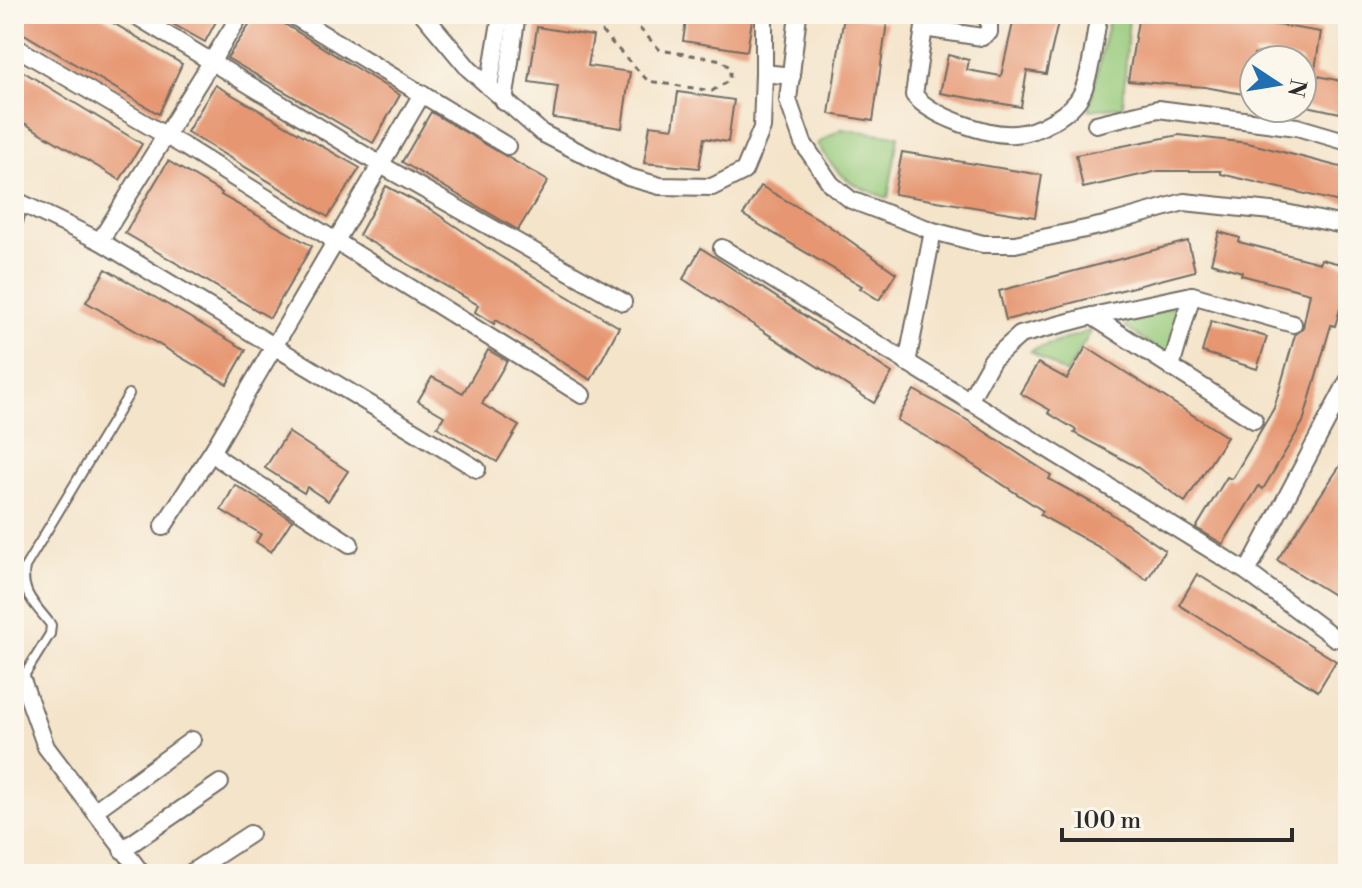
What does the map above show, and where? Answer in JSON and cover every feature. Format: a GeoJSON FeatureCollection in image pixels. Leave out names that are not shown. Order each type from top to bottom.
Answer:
{"type":"FeatureCollection","features":[{"type":"Feature","properties":{"kind":"street"},"geometry":{"type":"LineString","coordinates":[[133,14],[381,165],[623,302]]}},
{"type":"Feature","properties":{"kind":"street"},"geometry":{"type":"LineString","coordinates":[[100,241],[241,14]]}},
{"type":"Feature","properties":{"kind":"street"},"geometry":{"type":"LineString","coordinates":[[290,14],[507,146]]}},
{"type":"Feature","properties":{"kind":"street"},"geometry":{"type":"LineString","coordinates":[[423,14],[469,69],[542,133],[628,177],[660,186],[712,187],[744,171],[762,128],[764,14]]}},
{"type":"Feature","properties":{"kind":"street"},"geometry":{"type":"LineString","coordinates":[[489,87],[500,22],[496,14]]}},
{"type":"Feature","properties":{"kind":"street"},"geometry":{"type":"LineString","coordinates":[[504,102],[517,14]]}},
{"type":"Feature","properties":{"kind":"street"},"geometry":{"type":"LineString","coordinates":[[798,14],[788,100],[803,143],[831,184],[851,200],[933,231],[983,244],[1015,244],[1104,225],[1184,202],[1281,212],[1348,226]]}},
{"type":"Feature","properties":{"kind":"street"},"geometry":{"type":"LineString","coordinates":[[979,14],[989,17],[991,22],[989,32],[982,37],[925,21],[917,53],[914,95],[925,108],[940,117],[1015,134],[1068,111],[1082,94],[1099,14]]}},
{"type":"Feature","properties":{"kind":"street"},"geometry":{"type":"LineString","coordinates":[[14,46],[166,135],[582,395]]}},
{"type":"Feature","properties":{"kind":"street"},"geometry":{"type":"LineString","coordinates":[[764,73],[792,76]]}},
{"type":"Feature","properties":{"kind":"street"},"geometry":{"type":"LineString","coordinates":[[163,527],[215,447],[422,94]]}},
{"type":"Feature","properties":{"kind":"street"},"geometry":{"type":"LineString","coordinates":[[763,97],[788,100]]}},
{"type":"Feature","properties":{"kind":"street"},"geometry":{"type":"LineString","coordinates":[[1096,124],[1158,109],[1297,127],[1348,142]]}},
{"type":"Feature","properties":{"kind":"street"},"geometry":{"type":"LineString","coordinates":[[14,222],[17,204],[100,241],[477,469]]}},
{"type":"Feature","properties":{"kind":"street"},"geometry":{"type":"LineString","coordinates":[[907,363],[933,231]]}},
{"type":"Feature","properties":{"kind":"street"},"geometry":{"type":"LineString","coordinates":[[722,248],[1247,572],[1335,638],[1348,639]]}},
{"type":"Feature","properties":{"kind":"street"},"geometry":{"type":"LineString","coordinates":[[969,401],[992,360],[1020,335],[1092,316],[1192,295],[1293,324]]}},
{"type":"Feature","properties":{"kind":"street"},"geometry":{"type":"LineString","coordinates":[[1171,367],[1192,295]]}},
{"type":"Feature","properties":{"kind":"street"},"geometry":{"type":"LineString","coordinates":[[1092,316],[1254,420]]}},
{"type":"Feature","properties":{"kind":"street"},"geometry":{"type":"LineString","coordinates":[[1247,572],[1348,381]]}},
{"type":"Feature","properties":{"kind":"street"},"geometry":{"type":"LineString","coordinates":[[215,447],[215,454],[221,460],[350,544]]}},
{"type":"Feature","properties":{"kind":"street"},"geometry":{"type":"LineString","coordinates":[[18,676],[46,747],[142,874]]}},
{"type":"Feature","properties":{"kind":"street"},"geometry":{"type":"LineString","coordinates":[[94,811],[192,740]]}},
{"type":"Feature","properties":{"kind":"street"},"geometry":{"type":"LineString","coordinates":[[122,850],[220,783]]}},
{"type":"Feature","properties":{"kind":"street"},"geometry":{"type":"LineString","coordinates":[[189,874],[250,834]]}},
{"type":"Feature","properties":{"kind":"lane"},"geometry":{"type":"LineString","coordinates":[[18,676],[50,634],[51,625],[26,593],[23,580],[25,567],[129,394]]}},
{"type":"Feature","properties":{"kind":"path"},"geometry":{"type":"LineString","coordinates":[[585,14],[648,81],[712,91],[730,80],[730,68],[722,60],[660,50],[626,14]]}},
{"type":"Feature","properties":{"kind":"green space"},"geometry":{"type":"Polygon","coordinates":[[[1110,14],[1129,14],[1123,106],[1089,110],[1110,14]]]}},
{"type":"Feature","properties":{"kind":"green space"},"geometry":{"type":"Polygon","coordinates":[[[841,129],[898,136],[888,198],[846,179],[817,144],[841,129]]]}},
{"type":"Feature","properties":{"kind":"green space"},"geometry":{"type":"Polygon","coordinates":[[[1178,305],[1185,307],[1170,352],[1165,354],[1126,328],[1125,321],[1178,305]]]}},
{"type":"Feature","properties":{"kind":"green space"},"geometry":{"type":"Polygon","coordinates":[[[1092,330],[1066,374],[1030,351],[1092,330]]]}},
{"type":"Feature","properties":{"kind":"building"},"geometry":{"type":"Polygon","coordinates":[[[14,14],[98,14],[182,64],[159,114],[14,28],[14,14]]]}},
{"type":"Feature","properties":{"kind":"building"},"geometry":{"type":"Polygon","coordinates":[[[155,14],[220,14],[205,42],[155,14]]]}},
{"type":"Feature","properties":{"kind":"building"},"geometry":{"type":"Polygon","coordinates":[[[257,14],[268,14],[400,95],[373,143],[227,58],[257,14]]]}},
{"type":"Feature","properties":{"kind":"building"},"geometry":{"type":"Polygon","coordinates":[[[687,14],[753,14],[747,51],[683,41],[687,14]]]}},
{"type":"Feature","properties":{"kind":"building"},"geometry":{"type":"Polygon","coordinates":[[[1015,14],[1060,14],[1046,74],[1027,71],[1021,107],[940,93],[948,55],[969,60],[967,70],[1001,76],[1015,14]]]}},
{"type":"Feature","properties":{"kind":"building"},"geometry":{"type":"Polygon","coordinates":[[[1139,14],[1210,14],[1321,32],[1318,50],[1318,44],[1238,44],[1238,93],[1205,87],[1128,81],[1139,14]]]}},
{"type":"Feature","properties":{"kind":"building"},"geometry":{"type":"Polygon","coordinates":[[[844,15],[887,22],[873,121],[829,114],[844,15]]]}},
{"type":"Feature","properties":{"kind":"building"},"geometry":{"type":"Polygon","coordinates":[[[537,27],[593,36],[588,66],[630,72],[622,128],[553,118],[558,86],[529,82],[537,27]]]}},
{"type":"Feature","properties":{"kind":"building"},"geometry":{"type":"Polygon","coordinates":[[[14,66],[142,144],[120,180],[14,117],[14,66]]]}},
{"type":"Feature","properties":{"kind":"building"},"geometry":{"type":"Polygon","coordinates":[[[1318,76],[1345,82],[1340,113],[1318,108],[1318,76]]]}},
{"type":"Feature","properties":{"kind":"building"},"geometry":{"type":"Polygon","coordinates":[[[215,85],[360,168],[328,217],[187,132],[215,85]]]}},
{"type":"Feature","properties":{"kind":"building"},"geometry":{"type":"Polygon","coordinates":[[[678,92],[734,100],[728,142],[704,138],[699,168],[644,163],[650,125],[673,128],[678,92]]]}},
{"type":"Feature","properties":{"kind":"building"},"geometry":{"type":"Polygon","coordinates":[[[431,112],[548,181],[518,230],[402,162],[431,112]]]}},
{"type":"Feature","properties":{"kind":"building"},"geometry":{"type":"Polygon","coordinates":[[[1179,135],[1248,143],[1348,169],[1348,204],[1221,174],[1221,171],[1158,171],[1083,188],[1076,155],[1179,135]]]}},
{"type":"Feature","properties":{"kind":"building"},"geometry":{"type":"Polygon","coordinates":[[[902,152],[1042,175],[1035,217],[894,194],[902,152]]]}},
{"type":"Feature","properties":{"kind":"building"},"geometry":{"type":"Polygon","coordinates":[[[168,161],[312,246],[270,318],[125,233],[168,161]]]}},
{"type":"Feature","properties":{"kind":"building"},"geometry":{"type":"Polygon","coordinates":[[[386,186],[430,209],[498,255],[619,327],[591,380],[496,320],[494,324],[475,312],[478,305],[359,235],[386,186]]]}},
{"type":"Feature","properties":{"kind":"building"},"geometry":{"type":"Polygon","coordinates":[[[761,186],[822,221],[896,273],[879,300],[860,288],[862,286],[743,215],[761,186]]]}},
{"type":"Feature","properties":{"kind":"building"},"geometry":{"type":"Polygon","coordinates":[[[1219,232],[1240,238],[1239,242],[1320,263],[1321,259],[1348,266],[1345,292],[1335,326],[1331,325],[1303,422],[1263,489],[1259,486],[1223,544],[1196,528],[1227,477],[1232,479],[1274,408],[1295,335],[1303,328],[1310,293],[1241,275],[1242,272],[1211,263],[1219,232]]]}},
{"type":"Feature","properties":{"kind":"building"},"geometry":{"type":"Polygon","coordinates":[[[1188,241],[1195,271],[1006,320],[999,291],[1188,241]]]}},
{"type":"Feature","properties":{"kind":"building"},"geometry":{"type":"Polygon","coordinates":[[[701,248],[892,373],[874,403],[683,279],[701,248]]]}},
{"type":"Feature","properties":{"kind":"building"},"geometry":{"type":"Polygon","coordinates":[[[106,269],[246,350],[227,384],[86,302],[106,269]]]}},
{"type":"Feature","properties":{"kind":"building"},"geometry":{"type":"Polygon","coordinates":[[[1211,321],[1267,337],[1257,369],[1202,352],[1211,321]]]}},
{"type":"Feature","properties":{"kind":"building"},"geometry":{"type":"Polygon","coordinates":[[[1086,347],[1227,437],[1185,502],[1137,467],[1074,433],[1076,430],[1048,413],[1050,410],[1020,393],[1038,363],[1067,379],[1086,347]]]}},
{"type":"Feature","properties":{"kind":"building"},"geometry":{"type":"Polygon","coordinates":[[[488,350],[507,361],[482,404],[519,426],[497,462],[437,427],[444,416],[418,401],[432,377],[463,393],[488,350]]]}},
{"type":"Feature","properties":{"kind":"building"},"geometry":{"type":"Polygon","coordinates":[[[914,390],[967,420],[1051,475],[1049,479],[1109,512],[1165,550],[1147,580],[1099,547],[1040,515],[1043,511],[958,455],[897,420],[914,390]]]}},
{"type":"Feature","properties":{"kind":"building"},"geometry":{"type":"Polygon","coordinates":[[[288,432],[348,471],[328,501],[307,487],[304,493],[265,468],[288,432]]]}},
{"type":"Feature","properties":{"kind":"building"},"geometry":{"type":"Polygon","coordinates":[[[1348,454],[1348,604],[1277,560],[1348,454]]]}},
{"type":"Feature","properties":{"kind":"building"},"geometry":{"type":"Polygon","coordinates":[[[235,485],[292,520],[271,552],[256,542],[261,534],[221,510],[235,485]]]}},
{"type":"Feature","properties":{"kind":"building"},"geometry":{"type":"Polygon","coordinates":[[[1197,574],[1336,661],[1318,691],[1179,605],[1197,574]]]}}]}
